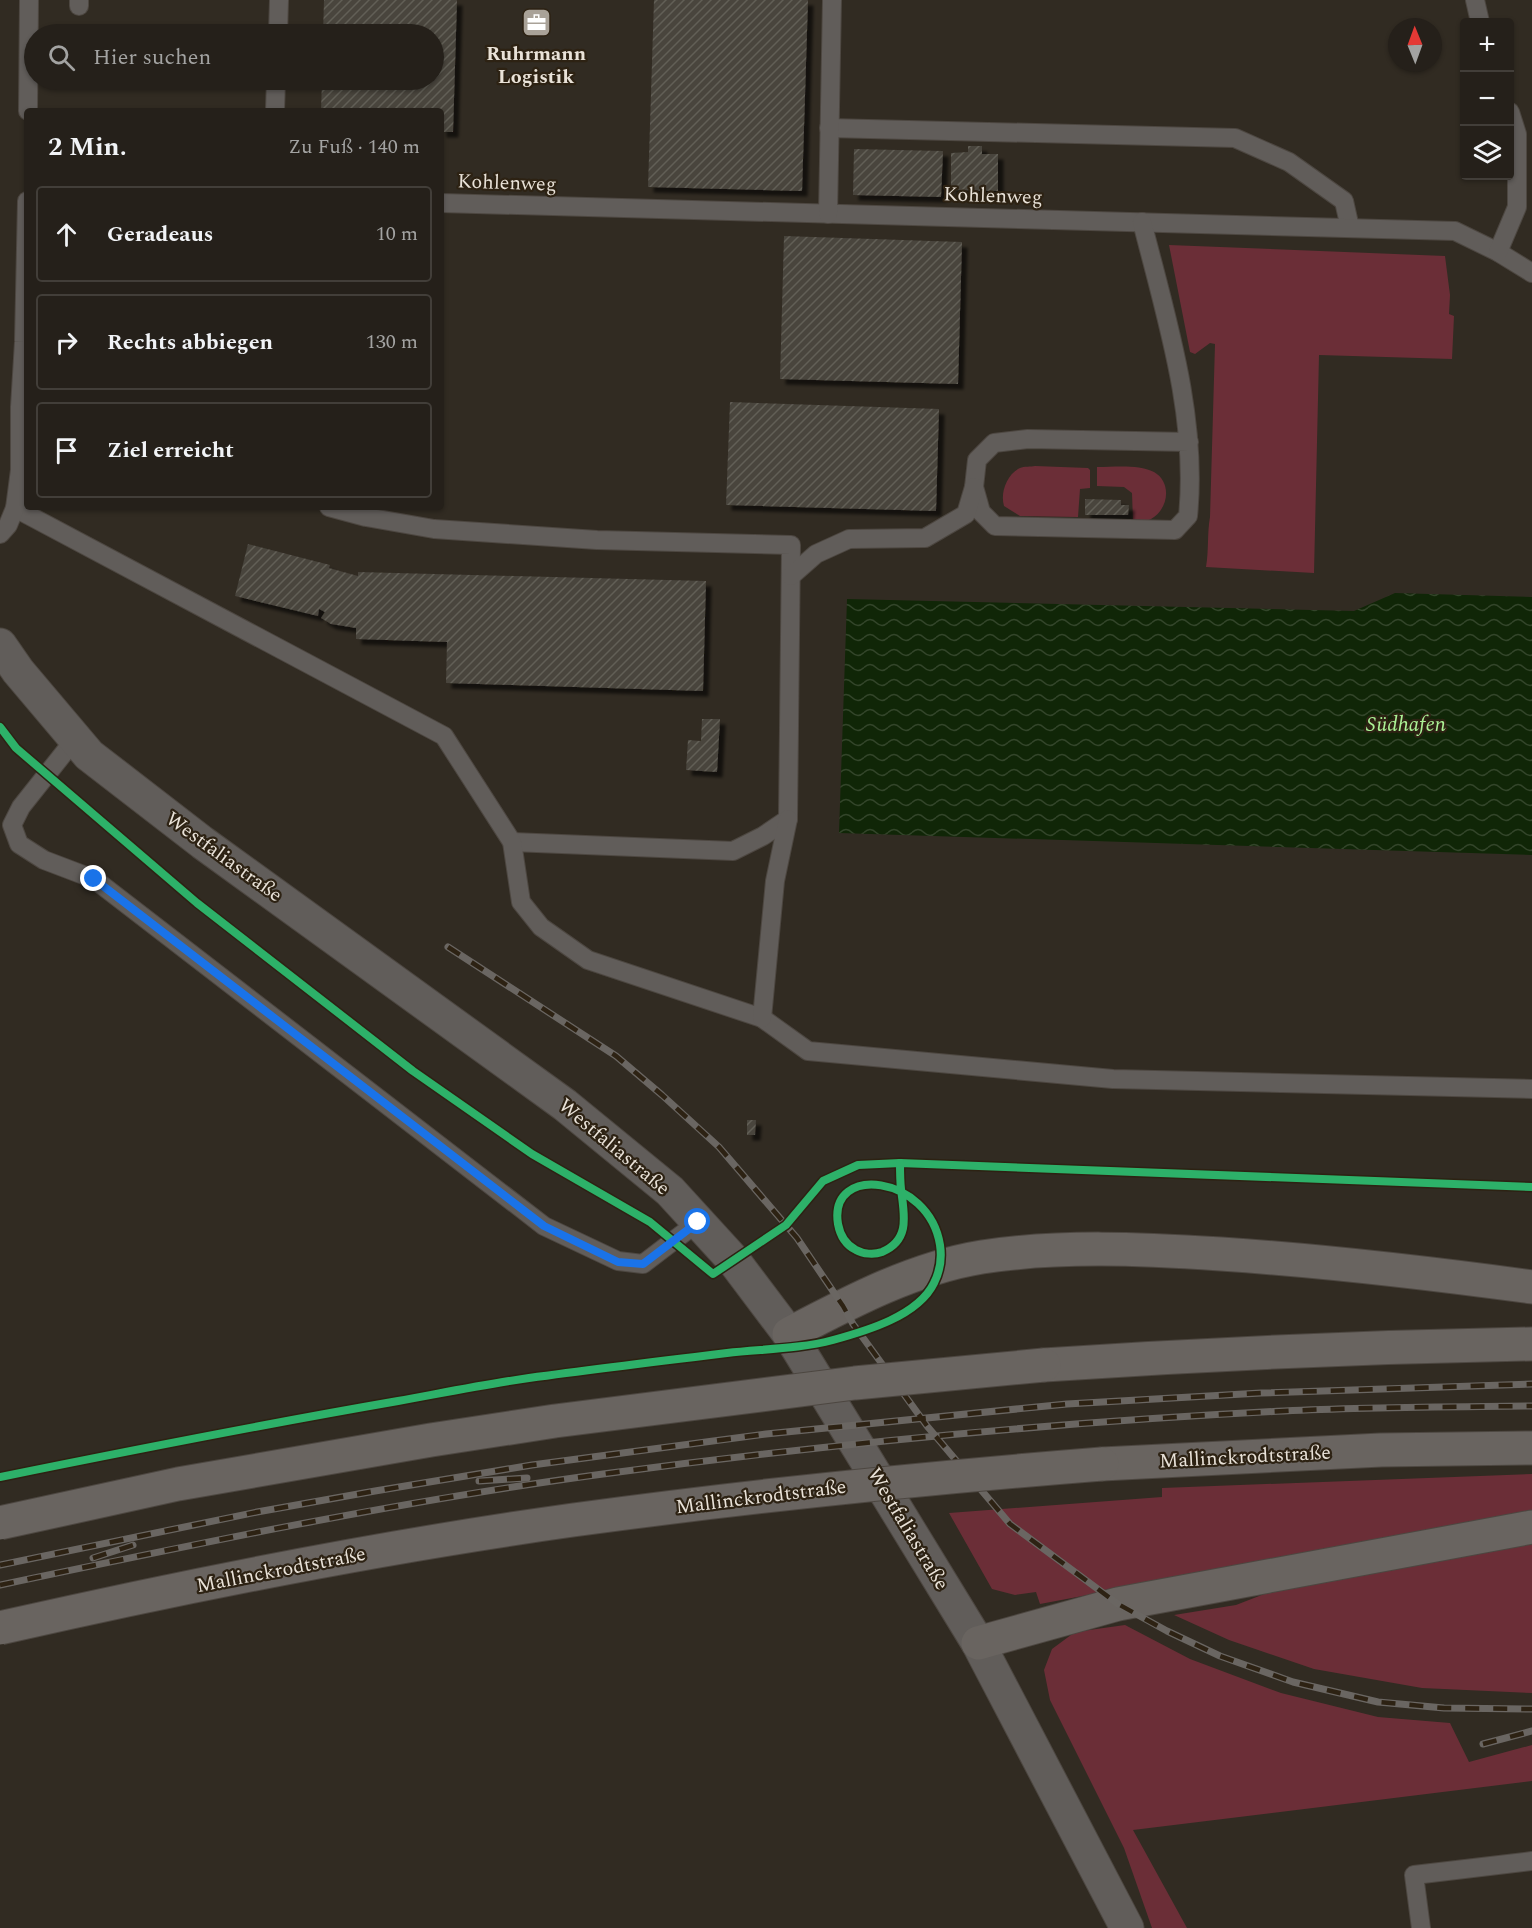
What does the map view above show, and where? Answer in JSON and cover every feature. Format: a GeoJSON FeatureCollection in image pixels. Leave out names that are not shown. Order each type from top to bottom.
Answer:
{"type":"FeatureCollection","features":[{"type":"Feature","properties":{"kind":"highway"},"geometry":{"type":"LineString","coordinates":[[789,1334],[843,1306],[940,1267],[981,1257],[1064,1249],[1165,1250],[1267,1257],[1416,1272],[1532,1287]]}},
{"type":"Feature","properties":{"kind":"highway"},"geometry":{"type":"LineString","coordinates":[[0,1523],[178,1485],[419,1442],[555,1421],[855,1383],[1044,1365],[1210,1354],[1532,1344]]}},
{"type":"Feature","properties":{"kind":"highway","name":"Mallinckrodtstraße"},"geometry":{"type":"LineString","coordinates":[[0,1628],[234,1578],[402,1547],[742,1498],[889,1482],[1102,1464],[1381,1450],[1532,1448]]}},
{"type":"Feature","properties":{"kind":"highway"},"geometry":{"type":"LineString","coordinates":[[978,1643],[1118,1604],[1532,1527]]}},
{"type":"Feature","properties":{"kind":"street","name":"Westfaliastraße"},"geometry":{"type":"LineString","coordinates":[[0,645],[18,671],[89,755],[202,843],[566,1105],[669,1191],[734,1261],[789,1334],[978,1643],[1127,1928]]}},
{"type":"Feature","properties":{"kind":"lane"},"geometry":{"type":"LineString","coordinates":[[29,0],[29,24]]}},
{"type":"Feature","properties":{"kind":"lane"},"geometry":{"type":"LineString","coordinates":[[278,24],[279,0]]}},
{"type":"Feature","properties":{"kind":"lane"},"geometry":{"type":"LineString","coordinates":[[828,214],[832,0]]}},
{"type":"Feature","properties":{"kind":"lane"},"geometry":{"type":"LineString","coordinates":[[1475,0],[1479,18]]}},
{"type":"Feature","properties":{"kind":"lane"},"geometry":{"type":"LineString","coordinates":[[28,90],[28,108]]}},
{"type":"Feature","properties":{"kind":"lane"},"geometry":{"type":"LineString","coordinates":[[275,108],[276,90]]}},
{"type":"Feature","properties":{"kind":"lane"},"geometry":{"type":"LineString","coordinates":[[1498,252],[1517,207],[1517,134],[1514,126]]}},
{"type":"Feature","properties":{"kind":"lane"},"geometry":{"type":"LineString","coordinates":[[828,128],[1235,138],[1288,162],[1344,201],[1350,228]]}},
{"type":"Feature","properties":{"kind":"lane","name":"Kohlenweg"},"geometry":{"type":"LineString","coordinates":[[444,203],[1455,231],[1498,252],[1532,273]]}},
{"type":"Feature","properties":{"kind":"lane"},"geometry":{"type":"LineString","coordinates":[[974,487],[981,512],[995,526],[1175,530],[1188,516],[1190,442],[1181,383],[1142,222]]}},
{"type":"Feature","properties":{"kind":"lane"},"geometry":{"type":"LineString","coordinates":[[0,534],[8,525],[15,508],[20,470],[20,407],[24,342]]}},
{"type":"Feature","properties":{"kind":"lane"},"geometry":{"type":"LineString","coordinates":[[791,576],[816,554],[849,539],[925,538],[966,514],[974,487],[977,460],[994,443],[1028,439],[1190,442]]}},
{"type":"Feature","properties":{"kind":"lane"},"geometry":{"type":"LineString","coordinates":[[15,508],[444,736],[512,842],[521,902],[541,927],[588,960],[762,1018],[808,1051],[1113,1079],[1532,1089]]}},
{"type":"Feature","properties":{"kind":"lane"},"geometry":{"type":"LineString","coordinates":[[340,510],[434,529],[597,540],[791,545],[788,819],[775,881],[762,1018]]}},
{"type":"Feature","properties":{"kind":"lane"},"geometry":{"type":"LineString","coordinates":[[75,739],[21,807],[12,825],[19,844],[44,860],[94,879],[544,1226],[618,1262],[643,1264],[698,1222]]}},
{"type":"Feature","properties":{"kind":"lane"},"geometry":{"type":"LineString","coordinates":[[512,842],[733,851],[763,836],[788,819]]}},
{"type":"Feature","properties":{"kind":"lane"},"geometry":{"type":"LineString","coordinates":[[1420,1928],[1414,1875],[1532,1861]]}},
{"type":"Feature","properties":{"kind":"shaded area"},"geometry":{"type":"Polygon","coordinates":[[[1169,245],[1445,256],[1450,295],[1449,314],[1454,316],[1452,359],[1319,355],[1314,573],[1206,567],[1210,517],[1215,344],[1210,343],[1195,354],[1190,352],[1169,245]]]}},
{"type":"Feature","properties":{"kind":"shaded area"},"geometry":{"type":"Polygon","coordinates":[[[1022,467],[1088,468],[1090,470],[1090,488],[1080,489],[1078,517],[1020,516],[1004,506],[1004,490],[1011,475],[1022,467]]]}},
{"type":"Feature","properties":{"kind":"shaded area"},"geometry":{"type":"Polygon","coordinates":[[[1097,467],[1134,467],[1154,472],[1160,476],[1166,489],[1162,509],[1149,520],[1133,521],[1132,493],[1124,487],[1097,486],[1097,467]]]}},
{"type":"Feature","properties":{"kind":"shaded area"},"geometry":{"type":"Polygon","coordinates":[[[1532,1474],[1532,1511],[1040,1604],[1036,1592],[1015,1595],[992,1589],[949,1513],[1162,1497],[1162,1488],[1532,1474]]]}},
{"type":"Feature","properties":{"kind":"shaded area"},"geometry":{"type":"Polygon","coordinates":[[[1532,1543],[1532,1693],[1422,1688],[1314,1669],[1229,1640],[1174,1615],[1236,1605],[1280,1588],[1532,1543]]]}},
{"type":"Feature","properties":{"kind":"shaded area"},"geometry":{"type":"Polygon","coordinates":[[[1125,1625],[1190,1659],[1281,1693],[1378,1717],[1450,1723],[1469,1762],[1532,1745],[1532,1781],[1133,1830],[1187,1928],[1152,1928],[1124,1848],[1050,1700],[1044,1670],[1052,1649],[1075,1632],[1125,1625]]]}},
{"type":"Feature","properties":{"kind":"water","name":"Südhafen"},"geometry":{"type":"Polygon","coordinates":[[[1395,593],[1532,597],[1532,855],[839,833],[847,599],[1354,611],[1395,593]]]}},
{"type":"Feature","properties":{"kind":"building"},"geometry":{"type":"Polygon","coordinates":[[[324,0],[457,0],[453,132],[444,132],[444,108],[321,108],[322,90],[444,90],[444,24],[323,24],[324,0]]]}},
{"type":"Feature","properties":{"kind":"building"},"geometry":{"type":"Polygon","coordinates":[[[654,0],[808,0],[802,191],[648,187],[654,0]]]}},
{"type":"Feature","properties":{"kind":"building"},"geometry":{"type":"Polygon","coordinates":[[[968,146],[982,146],[982,154],[998,154],[998,191],[951,190],[951,153],[968,152],[968,146]]]}},
{"type":"Feature","properties":{"kind":"building"},"geometry":{"type":"Polygon","coordinates":[[[854,149],[943,151],[941,197],[853,195],[854,149]]]}},
{"type":"Feature","properties":{"kind":"building"},"geometry":{"type":"Polygon","coordinates":[[[784,236],[962,242],[958,384],[780,379],[784,236]]]}},
{"type":"Feature","properties":{"kind":"building"},"geometry":{"type":"Polygon","coordinates":[[[730,402],[939,409],[936,511],[726,505],[730,402]]]}},
{"type":"Feature","properties":{"kind":"building"},"geometry":{"type":"Polygon","coordinates":[[[1085,499],[1121,500],[1121,505],[1129,505],[1128,515],[1085,515],[1085,499]]]}},
{"type":"Feature","properties":{"kind":"building"},"geometry":{"type":"Polygon","coordinates":[[[248,544],[330,565],[329,568],[358,576],[358,572],[706,581],[703,691],[446,683],[447,642],[356,639],[356,628],[331,624],[321,618],[325,612],[319,609],[318,616],[235,596],[248,544]]]}},
{"type":"Feature","properties":{"kind":"building"},"geometry":{"type":"Polygon","coordinates":[[[702,719],[720,719],[717,772],[686,770],[688,740],[701,741],[702,719]]]}},
{"type":"Feature","properties":{"kind":"building"},"geometry":{"type":"Polygon","coordinates":[[[747,1120],[756,1120],[755,1135],[747,1135],[747,1120]]]}},
{"type":"Feature","properties":{"kind":"railway"},"geometry":{"type":"LineString","coordinates":[[448,947],[616,1056],[719,1147],[797,1238],[853,1324],[927,1426],[1010,1524],[1118,1604],[1220,1656],[1293,1682],[1378,1702],[1444,1708],[1532,1709]]}},
{"type":"Feature","properties":{"kind":"railway"},"geometry":{"type":"LineString","coordinates":[[0,1565],[257,1512],[375,1491],[532,1465],[766,1434],[1067,1404],[1261,1393],[1532,1384]]}},
{"type":"Feature","properties":{"kind":"railway"},"geometry":{"type":"LineString","coordinates":[[0,1585],[225,1539],[451,1497],[603,1474],[773,1453],[943,1435],[1113,1421],[1284,1411],[1532,1406]]}},
{"type":"Feature","properties":{"kind":"railway"},"geometry":{"type":"LineString","coordinates":[[479,1481],[527,1478]]}},
{"type":"Feature","properties":{"kind":"railway"},"geometry":{"type":"LineString","coordinates":[[93,1558],[133,1545]]}},
{"type":"Feature","properties":{"kind":"railway"},"geometry":{"type":"LineString","coordinates":[[1483,1744],[1532,1731]]}},
{"type":"Feature","properties":{"kind":"cycle path"},"geometry":{"type":"LineString","coordinates":[[0,727],[16,748],[197,903],[413,1071],[532,1154],[650,1222],[713,1274],[786,1225],[823,1181],[858,1165],[900,1163],[1532,1187]]}},
{"type":"Feature","properties":{"kind":"cycle path"},"geometry":{"type":"LineString","coordinates":[[0,1477],[249,1428],[497,1383],[702,1356],[807,1345],[833,1340],[875,1327],[904,1313],[926,1295],[934,1283],[941,1260],[940,1245],[932,1221],[918,1204],[900,1192],[881,1185],[863,1185],[848,1192],[839,1205],[840,1232],[849,1245],[865,1253],[882,1252],[898,1241],[904,1225],[904,1217],[903,1208],[902,1198],[901,1189],[900,1182],[900,1163]]}},
{"type":"Feature","properties":{"kind":"place","name":"Ruhrmann Logistik"},"geometry":{"type":"Point","coordinates":[536,23]}},
{"type":"Feature","properties":{"kind":"route"},"geometry":{"type":"LineString","coordinates":[[94,879],[544,1226],[618,1262],[643,1264],[698,1222]]}}]}
